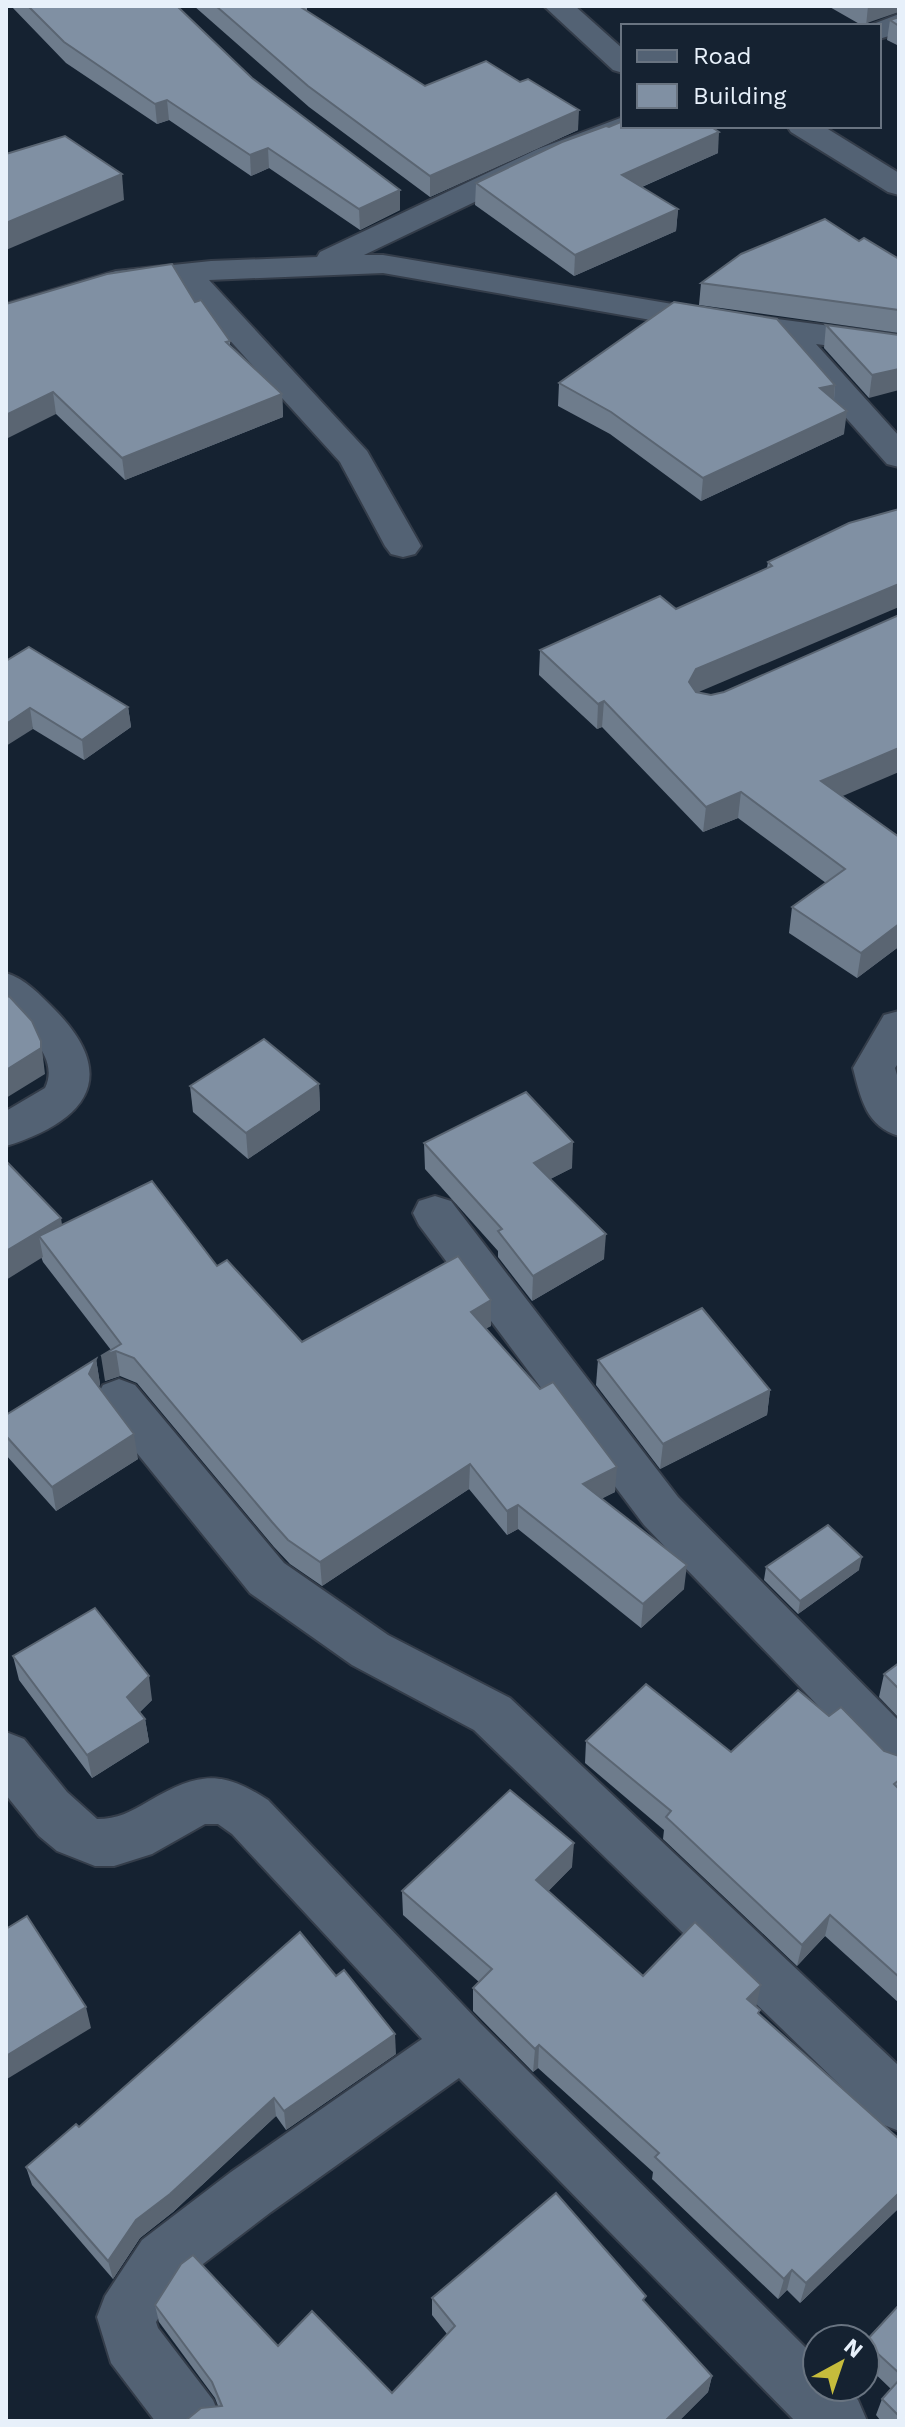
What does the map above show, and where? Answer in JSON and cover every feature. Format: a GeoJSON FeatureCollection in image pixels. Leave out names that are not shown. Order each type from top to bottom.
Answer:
{"type":"FeatureCollection","features":[{"type":"Feature","properties":{"kind":"street"},"geometry":{"type":"LineString","coordinates":[[558,6],[621,62]]}},
{"type":"Feature","properties":{"kind":"street"},"geometry":{"type":"LineString","coordinates":[[314,267],[549,155],[621,127]]}},
{"type":"Feature","properties":{"kind":"street"},"geometry":{"type":"LineString","coordinates":[[805,128],[899,186]]}},
{"type":"Feature","properties":{"kind":"street"},"geometry":{"type":"LineString","coordinates":[[402,195],[429,213]]}},
{"type":"Feature","properties":{"kind":"street"},"geometry":{"type":"LineString","coordinates":[[6,314],[116,281],[186,273],[383,264],[786,330],[899,345]]}},
{"type":"Feature","properties":{"kind":"street"},"geometry":{"type":"LineString","coordinates":[[186,273],[355,458],[403,546]]}},
{"type":"Feature","properties":{"kind":"street"},"geometry":{"type":"LineString","coordinates":[[786,330],[899,457]]}},
{"type":"Feature","properties":{"kind":"street"},"geometry":{"type":"LineString","coordinates":[[6,988],[46,1026],[71,1062],[72,1080],[59,1100],[6,1130]]}},
{"type":"Feature","properties":{"kind":"street"},"geometry":{"type":"LineString","coordinates":[[899,1026],[874,1068],[885,1107],[899,1120]]}},
{"type":"Feature","properties":{"kind":"street"},"geometry":{"type":"LineString","coordinates":[[435,1213],[661,1511],[899,1755]]}},
{"type":"Feature","properties":{"kind":"street"},"geometry":{"type":"LineString","coordinates":[[119,1398],[267,1578],[370,1650],[492,1714],[899,2104]]}},
{"type":"Feature","properties":{"kind":"street"},"geometry":{"type":"LineString","coordinates":[[6,1755],[73,1834],[97,1844],[120,1843],[198,1804],[224,1801],[250,1817],[462,2043],[837,2421]]}},
{"type":"Feature","properties":{"kind":"street"},"geometry":{"type":"LineString","coordinates":[[192,2421],[132,2342],[126,2317],[162,2260],[251,2192],[462,2043]]}},
{"type":"Feature","properties":{"kind":"building"},"geometry":{"type":"Polygon","coordinates":[[[28,6],[177,6],[252,78],[400,190],[359,209],[268,148],[250,155],[167,100],[155,104],[64,42],[28,6]]]}},
{"type":"Feature","properties":{"kind":"building"},"geometry":{"type":"Polygon","coordinates":[[[216,6],[299,6],[425,86],[486,61],[520,82],[528,79],[579,110],[430,176],[308,86],[216,6]]]}},
{"type":"Feature","properties":{"kind":"building"},"geometry":{"type":"Polygon","coordinates":[[[899,17],[899,26],[890,20],[899,17]]]}},
{"type":"Feature","properties":{"kind":"building"},"geometry":{"type":"Polygon","coordinates":[[[621,122],[621,128],[713,128],[719,132],[622,175],[678,209],[575,255],[476,183],[562,142],[621,122]]]}},
{"type":"Feature","properties":{"kind":"building"},"geometry":{"type":"Polygon","coordinates":[[[65,136],[122,174],[6,223],[6,154],[65,136]]]}},
{"type":"Feature","properties":{"kind":"building"},"geometry":{"type":"Polygon","coordinates":[[[825,219],[859,241],[864,238],[899,259],[899,310],[701,283],[741,254],[825,219]]]}},
{"type":"Feature","properties":{"kind":"building"},"geometry":{"type":"Polygon","coordinates":[[[172,264],[195,302],[201,300],[230,341],[226,342],[282,394],[122,458],[53,392],[6,415],[6,304],[107,274],[172,264]]]}},
{"type":"Feature","properties":{"kind":"building"},"geometry":{"type":"Polygon","coordinates":[[[674,302],[777,319],[835,385],[820,388],[847,411],[703,478],[611,412],[559,383],[674,302]]]}},
{"type":"Feature","properties":{"kind":"building"},"geometry":{"type":"Polygon","coordinates":[[[826,325],[899,335],[899,369],[872,375],[826,325]]]}},
{"type":"Feature","properties":{"kind":"building"},"geometry":{"type":"Polygon","coordinates":[[[899,509],[899,584],[696,669],[689,682],[696,692],[711,695],[724,692],[899,615],[899,748],[821,781],[899,837],[899,924],[861,953],[792,907],[845,869],[741,792],[706,807],[604,701],[598,704],[540,650],[660,596],[676,609],[772,566],[768,562],[849,523],[899,509]]]}},
{"type":"Feature","properties":{"kind":"building"},"geometry":{"type":"Polygon","coordinates":[[[29,647],[128,707],[82,740],[30,708],[6,724],[6,661],[29,647]]]}},
{"type":"Feature","properties":{"kind":"building"},"geometry":{"type":"Polygon","coordinates":[[[9,996],[32,1021],[41,1048],[6,1070],[6,998],[9,996]]]}},
{"type":"Feature","properties":{"kind":"building"},"geometry":{"type":"Polygon","coordinates":[[[264,1039],[319,1084],[246,1133],[190,1086],[264,1039]]]}},
{"type":"Feature","properties":{"kind":"building"},"geometry":{"type":"Polygon","coordinates":[[[526,1092],[573,1142],[534,1163],[606,1234],[533,1276],[498,1231],[502,1229],[424,1143],[526,1092]]]}},
{"type":"Feature","properties":{"kind":"building"},"geometry":{"type":"Polygon","coordinates":[[[6,1161],[61,1218],[6,1251],[6,1161]]]}},
{"type":"Feature","properties":{"kind":"building"},"geometry":{"type":"Polygon","coordinates":[[[152,1181],[217,1266],[227,1260],[302,1342],[458,1256],[491,1300],[471,1312],[540,1389],[553,1382],[617,1467],[583,1484],[687,1565],[643,1604],[518,1505],[507,1511],[470,1464],[320,1562],[288,1540],[134,1358],[116,1351],[101,1356],[121,1344],[39,1236],[152,1181]]]}},
{"type":"Feature","properties":{"kind":"building"},"geometry":{"type":"Polygon","coordinates":[[[702,1308],[770,1390],[663,1444],[598,1360],[702,1308]]]}},
{"type":"Feature","properties":{"kind":"building"},"geometry":{"type":"Polygon","coordinates":[[[96,1359],[89,1374],[134,1434],[52,1487],[6,1436],[6,1415],[96,1359]]]}},
{"type":"Feature","properties":{"kind":"building"},"geometry":{"type":"Polygon","coordinates":[[[828,1525],[862,1557],[800,1601],[766,1567],[828,1525]]]}},
{"type":"Feature","properties":{"kind":"building"},"geometry":{"type":"Polygon","coordinates":[[[95,1608],[149,1676],[127,1697],[145,1719],[87,1755],[13,1656],[95,1608]]]}},
{"type":"Feature","properties":{"kind":"building"},"geometry":{"type":"Polygon","coordinates":[[[899,1663],[899,1689],[884,1674],[899,1663]]]}},
{"type":"Feature","properties":{"kind":"building"},"geometry":{"type":"Polygon","coordinates":[[[646,1684],[731,1752],[798,1690],[829,1716],[841,1707],[884,1751],[899,1756],[899,1780],[894,1784],[899,1789],[899,1977],[830,1915],[802,1945],[666,1817],[671,1811],[586,1741],[646,1684]]]}},
{"type":"Feature","properties":{"kind":"building"},"geometry":{"type":"Polygon","coordinates":[[[510,1790],[574,1843],[536,1880],[643,1976],[695,1922],[761,1985],[747,1999],[760,2010],[758,2013],[899,2139],[899,2193],[806,2283],[792,2270],[784,2279],[655,2157],[659,2153],[539,2045],[535,2049],[473,1988],[492,1969],[402,1891],[510,1790]]]}},
{"type":"Feature","properties":{"kind":"building"},"geometry":{"type":"Polygon","coordinates":[[[27,1916],[86,2007],[6,2056],[6,1929],[27,1916]]]}},
{"type":"Feature","properties":{"kind":"building"},"geometry":{"type":"Polygon","coordinates":[[[300,1932],[336,1976],[344,1970],[395,2034],[284,2111],[274,2098],[170,2194],[136,2220],[108,2261],[26,2167],[76,2124],[79,2127],[300,1932]]]}},
{"type":"Feature","properties":{"kind":"building"},"geometry":{"type":"Polygon","coordinates":[[[556,2193],[646,2296],[643,2300],[712,2376],[665,2421],[185,2421],[201,2408],[222,2406],[212,2382],[155,2305],[181,2264],[193,2255],[278,2346],[312,2311],[392,2393],[455,2326],[432,2298],[556,2193]]]}},
{"type":"Feature","properties":{"kind":"building"},"geometry":{"type":"Polygon","coordinates":[[[899,2305],[899,2373],[881,2357],[881,2325],[899,2305]]]}},
{"type":"Feature","properties":{"kind":"building"},"geometry":{"type":"Polygon","coordinates":[[[899,2380],[899,2416],[882,2399],[899,2380]]]}}]}
